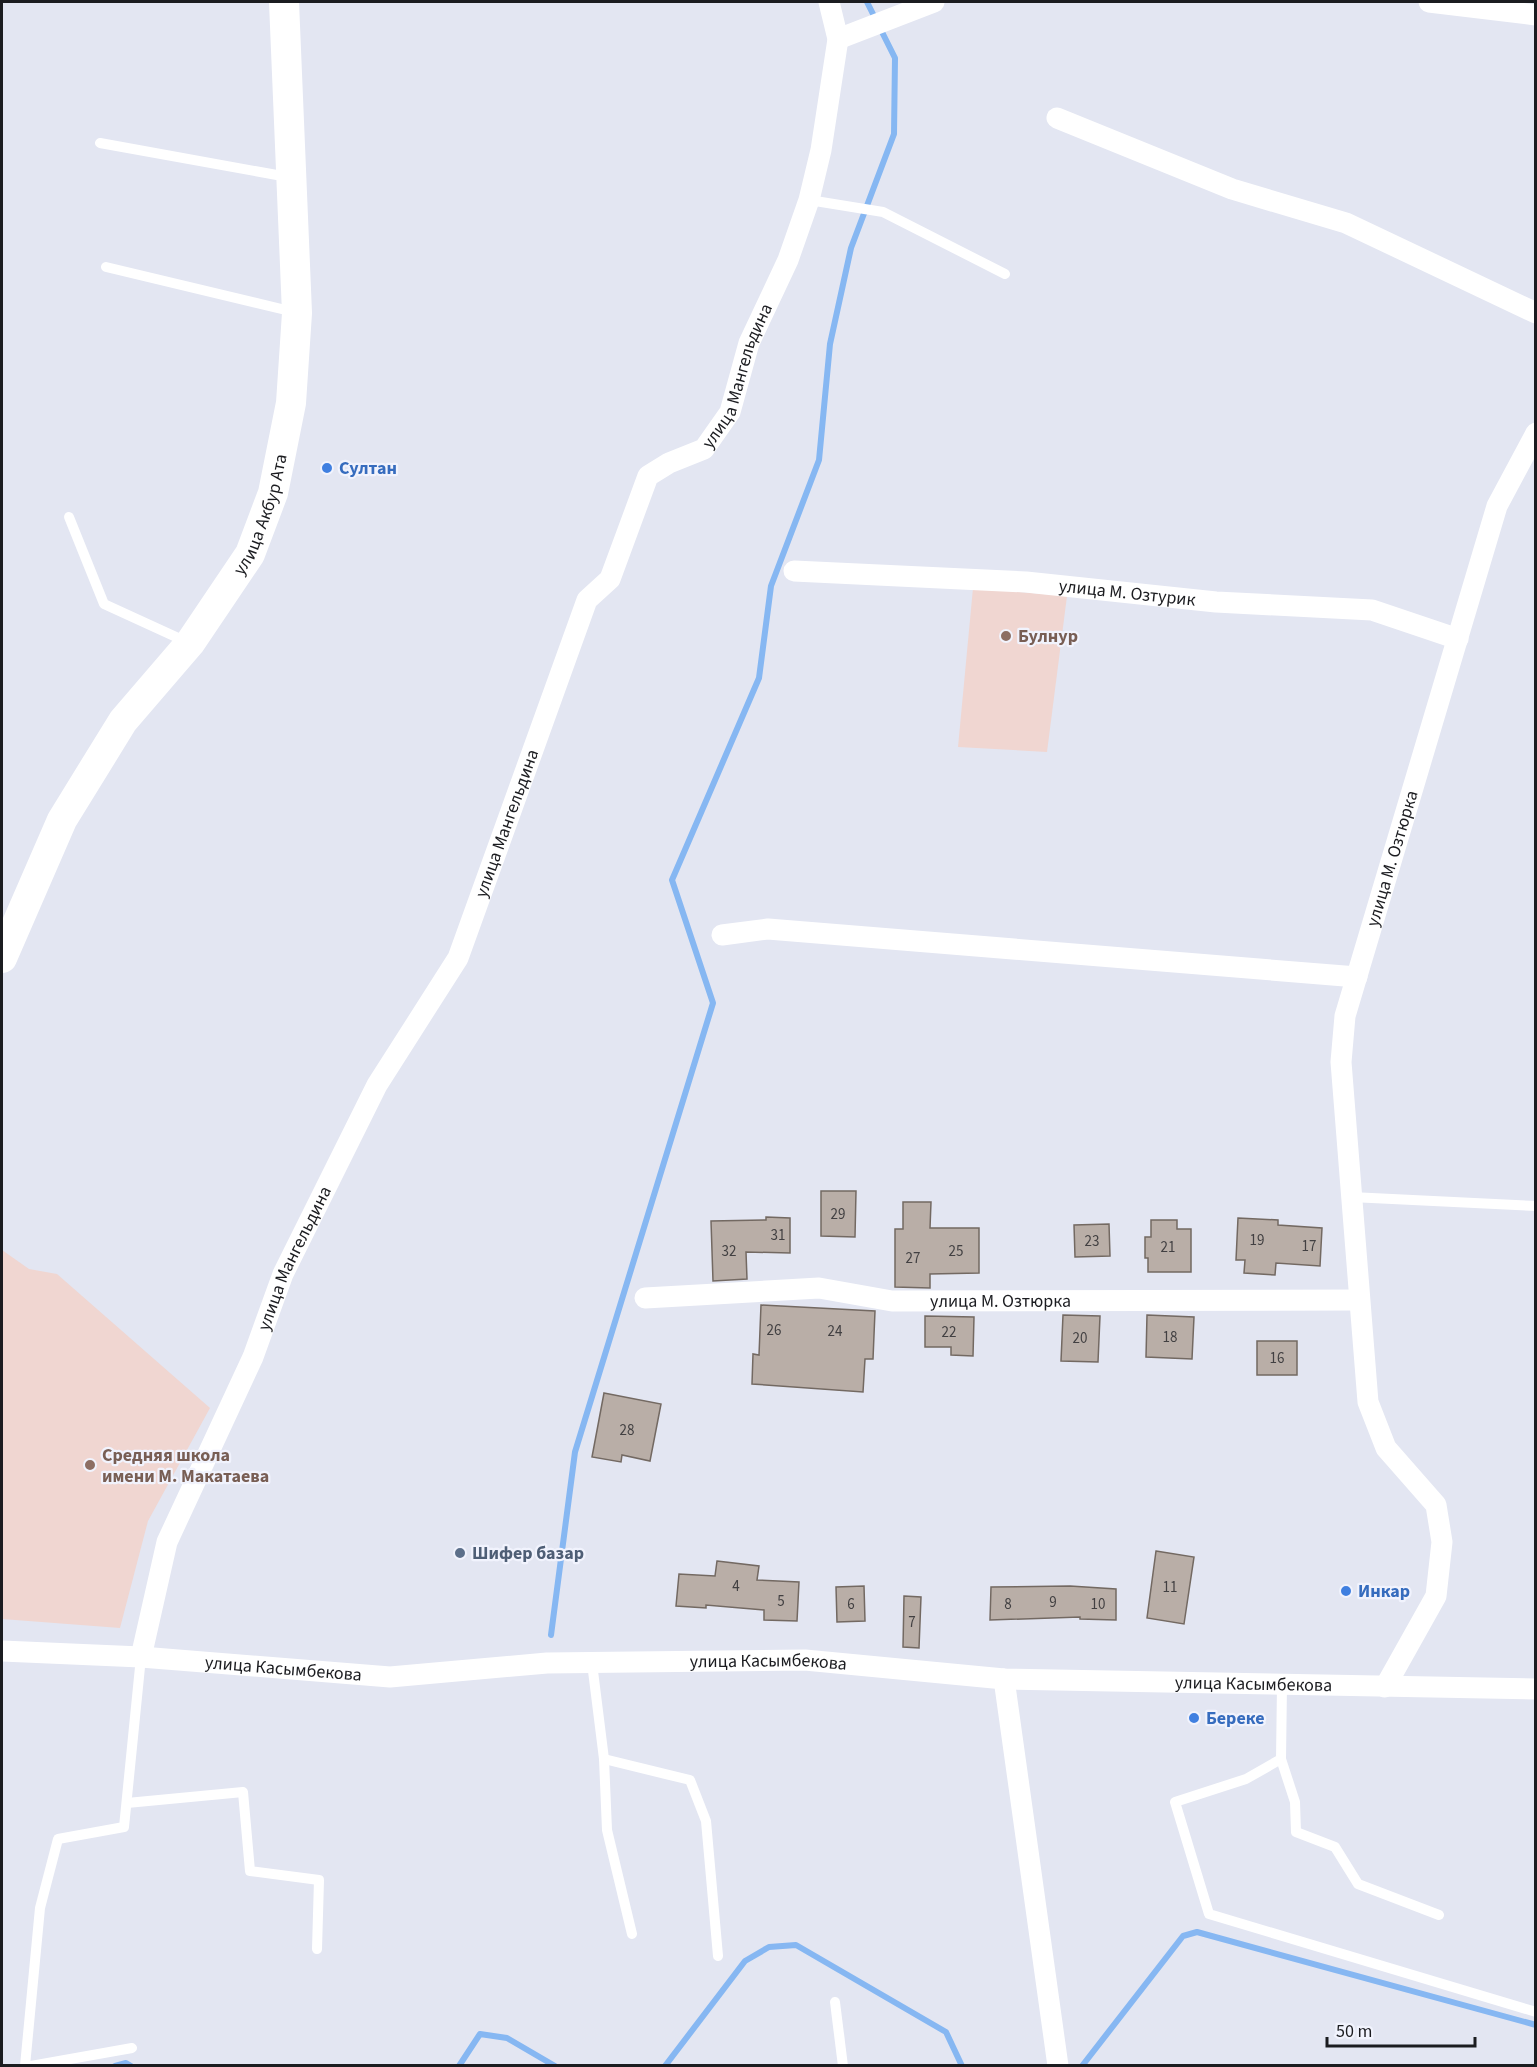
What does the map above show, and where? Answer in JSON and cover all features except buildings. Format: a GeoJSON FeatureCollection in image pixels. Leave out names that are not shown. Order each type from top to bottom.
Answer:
{"type":"FeatureCollection","features":[{"type":"Feature","properties":{"kind":"main road","name":"улица Акбур Ата"},"geometry":{"type":"LineString","coordinates":[[2,958],[62,820],[123,721],[190,643],[250,554],[273,493],[291,403],[297,313],[284,2]]}},
{"type":"Feature","properties":{"kind":"street","name":"улица Мангельдина"},"geometry":{"type":"LineString","coordinates":[[141,1657],[167,1542],[253,1358],[283,1274],[366,1106],[458,958],[587,600],[610,579],[648,476],[669,463],[704,450],[730,412],[749,343],[788,260],[809,200],[821,150],[838,39],[829,2]]}},
{"type":"Feature","properties":{"kind":"street"},"geometry":{"type":"LineString","coordinates":[[838,39],[934,2]]}},
{"type":"Feature","properties":{"kind":"street"},"geometry":{"type":"LineString","coordinates":[[1429,2],[1536,15]]}},
{"type":"Feature","properties":{"kind":"street"},"geometry":{"type":"LineString","coordinates":[[1057,118],[1232,189],[1346,223],[1536,313]]}},
{"type":"Feature","properties":{"kind":"street","name":"улица М. Озтюрка"},"geometry":{"type":"LineString","coordinates":[[1385,1687],[1436,1596],[1442,1542],[1436,1505],[1386,1448],[1368,1402],[1341,1062],[1345,1016],[1497,506],[1533,445]]}},
{"type":"Feature","properties":{"kind":"street","name":"улица М. Озтурик"},"geometry":{"type":"LineString","coordinates":[[794,571],[1026,582],[1216,602],[1372,610],[1458,639]]}},
{"type":"Feature","properties":{"kind":"street"},"geometry":{"type":"LineString","coordinates":[[722,935],[768,929],[1357,977]]}},
{"type":"Feature","properties":{"kind":"street","name":"улица М. Озтюрка"},"geometry":{"type":"LineString","coordinates":[[645,1298],[819,1288],[892,1301],[1359,1300]]}},
{"type":"Feature","properties":{"kind":"street","name":"улица Касымбекова"},"geometry":{"type":"LineString","coordinates":[[2,1651],[141,1657],[390,1677],[547,1663],[805,1660],[1004,1679],[1536,1689]]}},
{"type":"Feature","properties":{"kind":"street"},"geometry":{"type":"LineString","coordinates":[[1004,1679],[1058,2066]]}},
{"type":"Feature","properties":{"kind":"lane"},"geometry":{"type":"LineString","coordinates":[[100,143],[291,178]]}},
{"type":"Feature","properties":{"kind":"lane"},"geometry":{"type":"LineString","coordinates":[[809,200],[884,212],[1005,274]]}},
{"type":"Feature","properties":{"kind":"lane"},"geometry":{"type":"LineString","coordinates":[[106,267],[297,313]]}},
{"type":"Feature","properties":{"kind":"lane"},"geometry":{"type":"LineString","coordinates":[[69,517],[104,604],[190,643]]}},
{"type":"Feature","properties":{"kind":"lane"},"geometry":{"type":"LineString","coordinates":[[1351,1197],[1536,1206]]}},
{"type":"Feature","properties":{"kind":"lane"},"geometry":{"type":"LineString","coordinates":[[25,2066],[40,1908],[58,1839],[124,1827],[141,1657]]}},
{"type":"Feature","properties":{"kind":"lane"},"geometry":{"type":"LineString","coordinates":[[592,1663],[604,1759],[607,1830],[632,1934]]}},
{"type":"Feature","properties":{"kind":"lane"},"geometry":{"type":"LineString","coordinates":[[1282,1684],[1281,1759],[1295,1802],[1296,1832],[1335,1847],[1358,1884],[1439,1915]]}},
{"type":"Feature","properties":{"kind":"lane"},"geometry":{"type":"LineString","coordinates":[[604,1759],[690,1780],[706,1821],[718,1956]]}},
{"type":"Feature","properties":{"kind":"lane"},"geometry":{"type":"LineString","coordinates":[[1281,1759],[1246,1779],[1175,1802],[1209,1914],[1536,2012]]}},
{"type":"Feature","properties":{"kind":"lane"},"geometry":{"type":"LineString","coordinates":[[127,1803],[243,1792],[250,1871],[319,1880],[317,1949]]}},
{"type":"Feature","properties":{"kind":"lane"},"geometry":{"type":"LineString","coordinates":[[835,2002],[843,2066]]}},
{"type":"Feature","properties":{"kind":"lane"},"geometry":{"type":"LineString","coordinates":[[32,2066],[132,2048]]}},
{"type":"Feature","properties":{"kind":"shaded area"},"geometry":{"type":"Polygon","coordinates":[[[973,588],[1067,596],[1047,752],[958,747],[973,588]]]}},
{"type":"Feature","properties":{"kind":"shaded area","name":"Средняя школа имени М. Макатаева"},"geometry":{"type":"Polygon","coordinates":[[[2,1250],[29,1269],[57,1274],[210,1408],[148,1521],[120,1628],[2,1619],[2,1250]]]}},
{"type":"Feature","properties":{"kind":"waterway"},"geometry":{"type":"LineString","coordinates":[[551,1635],[575,1452],[713,1003],[672,880],[759,678],[771,586],[819,460],[830,344],[851,248],[894,134],[895,58],[867,2]]}},
{"type":"Feature","properties":{"kind":"waterway"},"geometry":{"type":"LineString","coordinates":[[1082,2066],[1183,1936],[1197,1932],[1536,2025]]}},
{"type":"Feature","properties":{"kind":"waterway"},"geometry":{"type":"LineString","coordinates":[[665,2066],[745,1961],[769,1947],[796,1945],[946,2032],[962,2066]]}},
{"type":"Feature","properties":{"kind":"waterway"},"geometry":{"type":"LineString","coordinates":[[459,2066],[480,2034],[507,2038],[555,2066]]}},
{"type":"Feature","properties":{"kind":"waterway"},"geometry":{"type":"LineString","coordinates":[[115,2066],[126,2063],[131,2066]]}},
{"type":"Feature","properties":{"kind":"place","name":"Султан"},"geometry":{"type":"Point","coordinates":[327,468]}},
{"type":"Feature","properties":{"kind":"place","name":"Булнур"},"geometry":{"type":"Point","coordinates":[1006,636]}},
{"type":"Feature","properties":{"kind":"place","name":"Средняя школа имени М. Макатаева"},"geometry":{"type":"Point","coordinates":[90,1465]}},
{"type":"Feature","properties":{"kind":"place","name":"Шифер базар"},"geometry":{"type":"Point","coordinates":[460,1553]}},
{"type":"Feature","properties":{"kind":"place","name":"Инкар"},"geometry":{"type":"Point","coordinates":[1346,1591]}},
{"type":"Feature","properties":{"kind":"place","name":"Береке"},"geometry":{"type":"Point","coordinates":[1194,1718]}}]}
